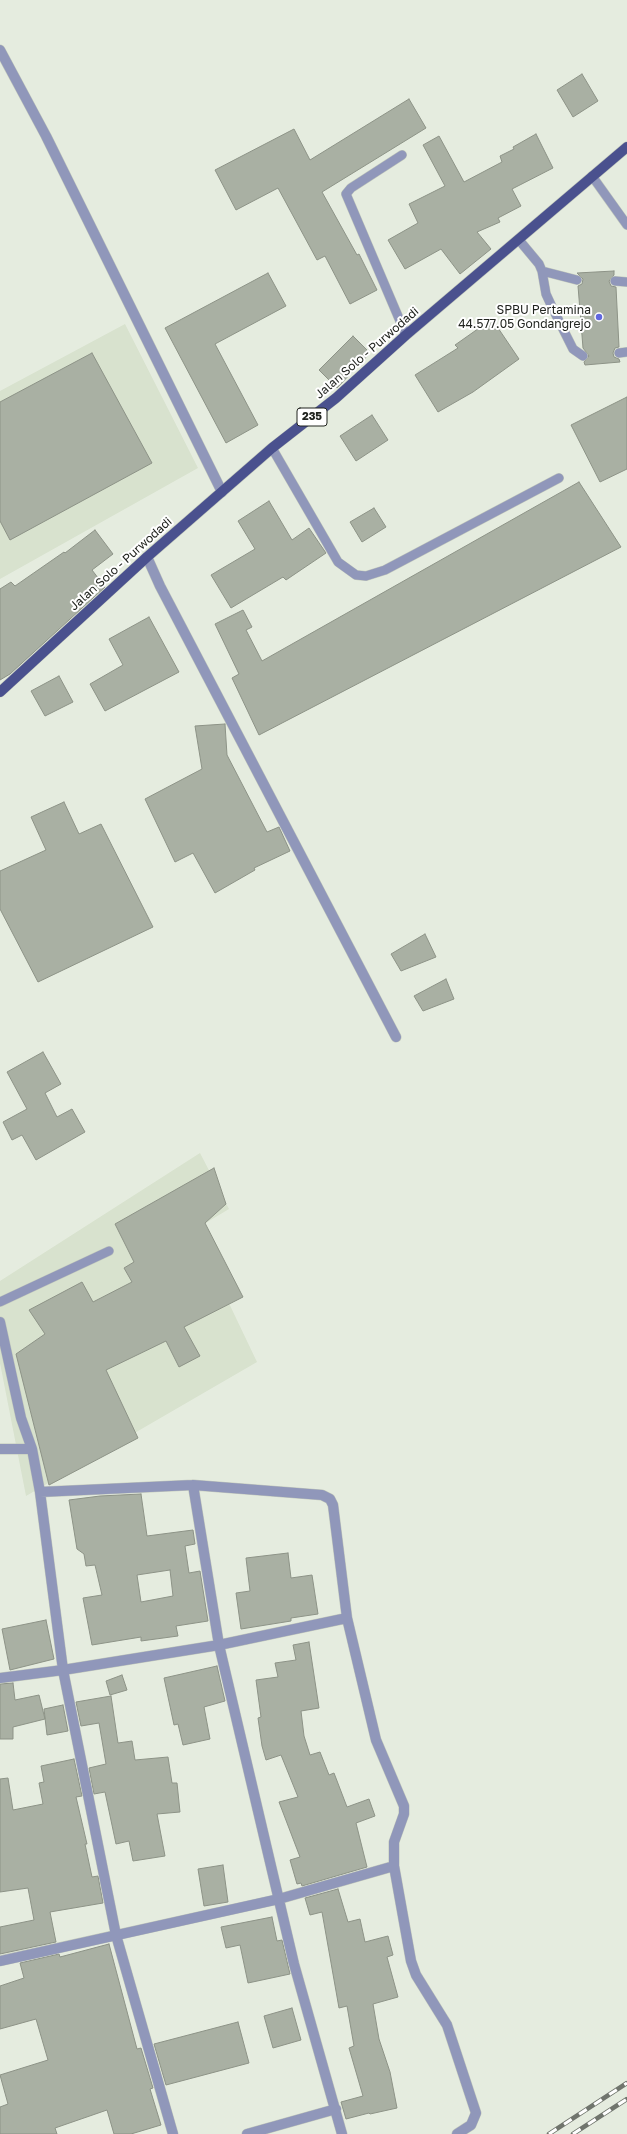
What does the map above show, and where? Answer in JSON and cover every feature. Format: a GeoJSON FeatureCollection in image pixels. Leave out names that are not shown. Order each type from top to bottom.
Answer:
{"type":"FeatureCollection","features":[{"type":"Feature","properties":{"kind":"main road","name":"Jalan Solo - Purwodadi"},"geometry":{"type":"LineString","coordinates":[[0,692],[147,557],[272,448],[336,398],[406,335],[519,240],[627,146]]}},
{"type":"Feature","properties":{"kind":"street"},"geometry":{"type":"LineString","coordinates":[[0,50],[46,136],[222,492]]}},
{"type":"Feature","properties":{"kind":"street"},"geometry":{"type":"LineString","coordinates":[[147,557],[160,586],[396,1037]]}},
{"type":"Feature","properties":{"kind":"street"},"geometry":{"type":"LineString","coordinates":[[0,1322],[22,1418],[32,1449],[40,1492],[63,1670],[116,1935],[172,2134]]}},
{"type":"Feature","properties":{"kind":"street"},"geometry":{"type":"LineString","coordinates":[[0,1449],[32,1449]]}},
{"type":"Feature","properties":{"kind":"street"},"geometry":{"type":"LineString","coordinates":[[40,1492],[193,1485],[322,1495],[330,1499],[334,1505],[347,1618],[376,1740],[404,1806],[404,1814],[394,1842],[394,1866],[411,1961],[416,1975],[447,2025],[476,2113],[471,2125],[457,2134]]}},
{"type":"Feature","properties":{"kind":"street"},"geometry":{"type":"LineString","coordinates":[[193,1485],[219,1645],[294,1964],[342,2134]]}},
{"type":"Feature","properties":{"kind":"street"},"geometry":{"type":"LineString","coordinates":[[0,1678],[63,1670],[219,1645],[347,1618]]}},
{"type":"Feature","properties":{"kind":"street"},"geometry":{"type":"LineString","coordinates":[[0,1960],[279,1899],[394,1866]]}},
{"type":"Feature","properties":{"kind":"street"},"geometry":{"type":"LineString","coordinates":[[247,2134],[336,2109]]}},
{"type":"Feature","properties":{"kind":"lane"},"geometry":{"type":"LineString","coordinates":[[402,155],[351,188],[346,194],[406,335]]}},
{"type":"Feature","properties":{"kind":"lane"},"geometry":{"type":"LineString","coordinates":[[592,176],[627,225]]}},
{"type":"Feature","properties":{"kind":"lane"},"geometry":{"type":"LineString","coordinates":[[519,240],[532,253],[542,271],[546,294],[573,349],[583,356]]}},
{"type":"Feature","properties":{"kind":"lane"},"geometry":{"type":"LineString","coordinates":[[542,271],[577,280]]}},
{"type":"Feature","properties":{"kind":"lane"},"geometry":{"type":"LineString","coordinates":[[615,281],[627,282]]}},
{"type":"Feature","properties":{"kind":"lane"},"geometry":{"type":"LineString","coordinates":[[272,448],[338,562],[356,575],[366,576],[385,570],[559,478]]}},
{"type":"Feature","properties":{"kind":"lane"},"geometry":{"type":"LineString","coordinates":[[0,1302],[108,1251]]}},
{"type":"Feature","properties":{"kind":"shaded area"},"geometry":{"type":"Polygon","coordinates":[[[125,324],[198,468],[0,579],[0,391],[125,324]]]}},
{"type":"Feature","properties":{"kind":"shaded area"},"geometry":{"type":"Polygon","coordinates":[[[200,1153],[229,1209],[194,1230],[257,1362],[26,1496],[0,1363],[0,1281],[200,1153]]]}},
{"type":"Feature","properties":{"kind":"building"},"geometry":{"type":"Polygon","coordinates":[[[582,74],[598,101],[573,117],[557,90],[582,74]]]}},
{"type":"Feature","properties":{"kind":"building"},"geometry":{"type":"Polygon","coordinates":[[[409,99],[426,128],[322,192],[357,255],[359,254],[377,290],[350,304],[325,256],[317,260],[278,188],[236,210],[215,170],[294,129],[310,160],[409,99]]]}},
{"type":"Feature","properties":{"kind":"building"},"geometry":{"type":"Polygon","coordinates":[[[536,134],[553,168],[512,189],[521,206],[498,218],[500,222],[477,232],[491,249],[460,274],[441,249],[405,269],[388,240],[418,223],[409,204],[445,186],[423,145],[439,136],[464,182],[502,162],[500,156],[514,149],[513,147],[536,134]]]}},
{"type":"Feature","properties":{"kind":"building","name":"SPBU Pertamina 44.577.05 Gondangrejo"},"geometry":{"type":"Polygon","coordinates":[[[614,271],[614,275],[609,281],[611,286],[616,287],[619,347],[615,348],[613,353],[614,357],[619,359],[620,362],[585,365],[584,362],[589,356],[583,348],[578,286],[582,284],[583,279],[577,273],[614,271]]]}},
{"type":"Feature","properties":{"kind":"building"},"geometry":{"type":"Polygon","coordinates":[[[268,273],[286,306],[215,344],[258,425],[226,443],[165,328],[268,273]]]}},
{"type":"Feature","properties":{"kind":"building"},"geometry":{"type":"Polygon","coordinates":[[[492,319],[519,359],[473,392],[438,412],[415,375],[458,348],[455,345],[492,319]]]}},
{"type":"Feature","properties":{"kind":"building"},"geometry":{"type":"Polygon","coordinates":[[[353,336],[370,353],[337,388],[319,370],[353,336]]]}},
{"type":"Feature","properties":{"kind":"building"},"geometry":{"type":"Polygon","coordinates":[[[92,353],[152,463],[10,540],[0,521],[0,402],[92,353]]]}},
{"type":"Feature","properties":{"kind":"building"},"geometry":{"type":"Polygon","coordinates":[[[627,397],[627,469],[600,482],[571,425],[627,397]]]}},
{"type":"Feature","properties":{"kind":"building"},"geometry":{"type":"Polygon","coordinates":[[[372,415],[388,440],[356,461],[340,436],[372,415]]]}},
{"type":"Feature","properties":{"kind":"building"},"geometry":{"type":"Polygon","coordinates":[[[579,482],[621,547],[259,735],[232,678],[239,674],[215,624],[243,610],[252,627],[246,630],[262,661],[579,482]]]}},
{"type":"Feature","properties":{"kind":"building"},"geometry":{"type":"Polygon","coordinates":[[[269,501],[292,540],[309,528],[326,553],[286,580],[283,577],[231,608],[211,575],[255,549],[238,521],[269,501]]]}},
{"type":"Feature","properties":{"kind":"building"},"geometry":{"type":"Polygon","coordinates":[[[374,508],[386,527],[362,542],[350,522],[374,508]]]}},
{"type":"Feature","properties":{"kind":"building"},"geometry":{"type":"Polygon","coordinates":[[[95,530],[113,554],[92,570],[105,587],[10,674],[0,680],[0,589],[11,582],[15,586],[64,552],[65,553],[95,530]]]}},
{"type":"Feature","properties":{"kind":"building"},"geometry":{"type":"Polygon","coordinates":[[[149,617],[179,672],[105,711],[90,684],[123,665],[109,639],[149,617]]]}},
{"type":"Feature","properties":{"kind":"building"},"geometry":{"type":"Polygon","coordinates":[[[59,676],[73,702],[45,716],[31,691],[59,676]]]}},
{"type":"Feature","properties":{"kind":"building"},"geometry":{"type":"Polygon","coordinates":[[[225,724],[227,755],[267,832],[279,827],[290,851],[254,868],[255,870],[215,893],[193,853],[175,862],[145,799],[202,769],[195,726],[225,724]]]}},
{"type":"Feature","properties":{"kind":"building"},"geometry":{"type":"Polygon","coordinates":[[[64,802],[79,834],[101,824],[153,927],[38,982],[0,909],[0,871],[46,850],[31,817],[64,802]]]}},
{"type":"Feature","properties":{"kind":"building"},"geometry":{"type":"Polygon","coordinates":[[[425,934],[436,957],[401,971],[391,954],[425,934]]]}},
{"type":"Feature","properties":{"kind":"building"},"geometry":{"type":"Polygon","coordinates":[[[446,979],[454,999],[423,1011],[414,996],[446,979]]]}},
{"type":"Feature","properties":{"kind":"building"},"geometry":{"type":"Polygon","coordinates":[[[43,1052],[61,1084],[45,1093],[57,1117],[72,1109],[85,1132],[36,1160],[22,1135],[12,1140],[3,1122],[27,1109],[7,1072],[43,1052]]]}},
{"type":"Feature","properties":{"kind":"building"},"geometry":{"type":"Polygon","coordinates":[[[214,1168],[226,1204],[205,1223],[243,1297],[184,1327],[200,1356],[179,1367],[166,1341],[106,1370],[138,1438],[49,1485],[16,1354],[45,1334],[29,1310],[82,1282],[93,1302],[132,1282],[124,1268],[134,1262],[115,1224],[214,1168]]]}},
{"type":"Feature","properties":{"kind":"building"},"geometry":{"type":"Polygon","coordinates":[[[141,1494],[147,1536],[193,1530],[195,1544],[185,1546],[189,1573],[200,1571],[208,1621],[176,1626],[178,1636],[141,1641],[141,1637],[92,1645],[83,1598],[102,1595],[95,1565],[86,1566],[84,1554],[77,1549],[69,1500],[100,1496],[141,1494]],[[170,1570],[137,1575],[141,1602],[173,1596],[170,1570]]]}},
{"type":"Feature","properties":{"kind":"building"},"geometry":{"type":"Polygon","coordinates":[[[288,1553],[291,1578],[312,1575],[318,1614],[291,1618],[291,1621],[241,1629],[236,1593],[250,1591],[246,1558],[288,1553]]]}},
{"type":"Feature","properties":{"kind":"building"},"geometry":{"type":"Polygon","coordinates":[[[46,1620],[54,1659],[10,1670],[2,1629],[46,1620]]]}},
{"type":"Feature","properties":{"kind":"building"},"geometry":{"type":"Polygon","coordinates":[[[309,1642],[319,1708],[301,1711],[304,1736],[310,1755],[320,1752],[329,1775],[334,1773],[347,1807],[369,1799],[375,1816],[356,1823],[367,1867],[302,1886],[301,1883],[297,1884],[290,1860],[300,1857],[279,1802],[298,1797],[281,1755],[266,1760],[262,1746],[258,1718],[261,1717],[256,1680],[278,1677],[275,1663],[296,1660],[293,1645],[309,1642]]]}},
{"type":"Feature","properties":{"kind":"building"},"geometry":{"type":"Polygon","coordinates":[[[217,1666],[225,1701],[204,1707],[210,1739],[183,1745],[178,1724],[174,1725],[164,1678],[217,1666]]]}},
{"type":"Feature","properties":{"kind":"building"},"geometry":{"type":"Polygon","coordinates":[[[122,1675],[127,1690],[110,1695],[106,1681],[122,1675]]]}},
{"type":"Feature","properties":{"kind":"building"},"geometry":{"type":"Polygon","coordinates":[[[13,1683],[15,1700],[39,1695],[45,1719],[13,1727],[13,1739],[0,1739],[0,1684],[13,1683]]]}},
{"type":"Feature","properties":{"kind":"building"},"geometry":{"type":"Polygon","coordinates":[[[111,1696],[118,1743],[132,1741],[135,1760],[168,1757],[172,1783],[177,1783],[180,1812],[157,1814],[165,1856],[133,1861],[129,1841],[116,1844],[105,1792],[94,1794],[89,1768],[106,1764],[99,1723],[81,1726],[76,1702],[111,1696]]]}},
{"type":"Feature","properties":{"kind":"building"},"geometry":{"type":"Polygon","coordinates":[[[63,1705],[68,1731],[47,1735],[44,1709],[63,1705]]]}},
{"type":"Feature","properties":{"kind":"building"},"geometry":{"type":"Polygon","coordinates":[[[74,1759],[82,1796],[76,1797],[87,1844],[85,1844],[92,1877],[98,1876],[103,1903],[50,1912],[56,1942],[0,1954],[0,1927],[34,1920],[28,1888],[0,1892],[0,1779],[8,1778],[13,1810],[43,1804],[39,1783],[44,1782],[41,1766],[74,1759]]]}},
{"type":"Feature","properties":{"kind":"building"},"geometry":{"type":"Polygon","coordinates":[[[223,1865],[228,1902],[204,1906],[198,1869],[223,1865]]]}},
{"type":"Feature","properties":{"kind":"building"},"geometry":{"type":"Polygon","coordinates":[[[338,1889],[348,1922],[360,1919],[365,1942],[388,1936],[393,1955],[387,1957],[398,1997],[373,2004],[379,2039],[390,2072],[397,2108],[346,2119],[341,2102],[363,2096],[349,2048],[354,2046],[347,2006],[339,2008],[322,1912],[310,1915],[305,1898],[338,1889]]]}},
{"type":"Feature","properties":{"kind":"building"},"geometry":{"type":"Polygon","coordinates":[[[272,1917],[277,1941],[282,1940],[290,1974],[248,1983],[240,1945],[226,1948],[221,1927],[272,1917]]]}},
{"type":"Feature","properties":{"kind":"building"},"geometry":{"type":"Polygon","coordinates":[[[109,1944],[137,2049],[141,2048],[153,2088],[150,2089],[161,2125],[131,2134],[114,2134],[107,2110],[55,2128],[57,2134],[0,2134],[0,2107],[8,2104],[0,2075],[48,2060],[36,2019],[0,2029],[0,1986],[24,1978],[20,1963],[59,1954],[60,1957],[109,1944]]]}},
{"type":"Feature","properties":{"kind":"building"},"geometry":{"type":"Polygon","coordinates":[[[292,2008],[301,2040],[273,2048],[264,2016],[292,2008]]]}},
{"type":"Feature","properties":{"kind":"building"},"geometry":{"type":"Polygon","coordinates":[[[238,2022],[249,2063],[166,2085],[154,2044],[238,2022]]]}},
{"type":"Feature","properties":{"kind":"railway"},"geometry":{"type":"LineString","coordinates":[[549,2134],[627,2083]]}},
{"type":"Feature","properties":{"kind":"railway"},"geometry":{"type":"LineString","coordinates":[[573,2134],[627,2099]]}},
{"type":"Feature","properties":{"kind":"place","name":"SPBU Pertamina 44.577.05 Gondangrejo"},"geometry":{"type":"Point","coordinates":[599,317]}}]}
